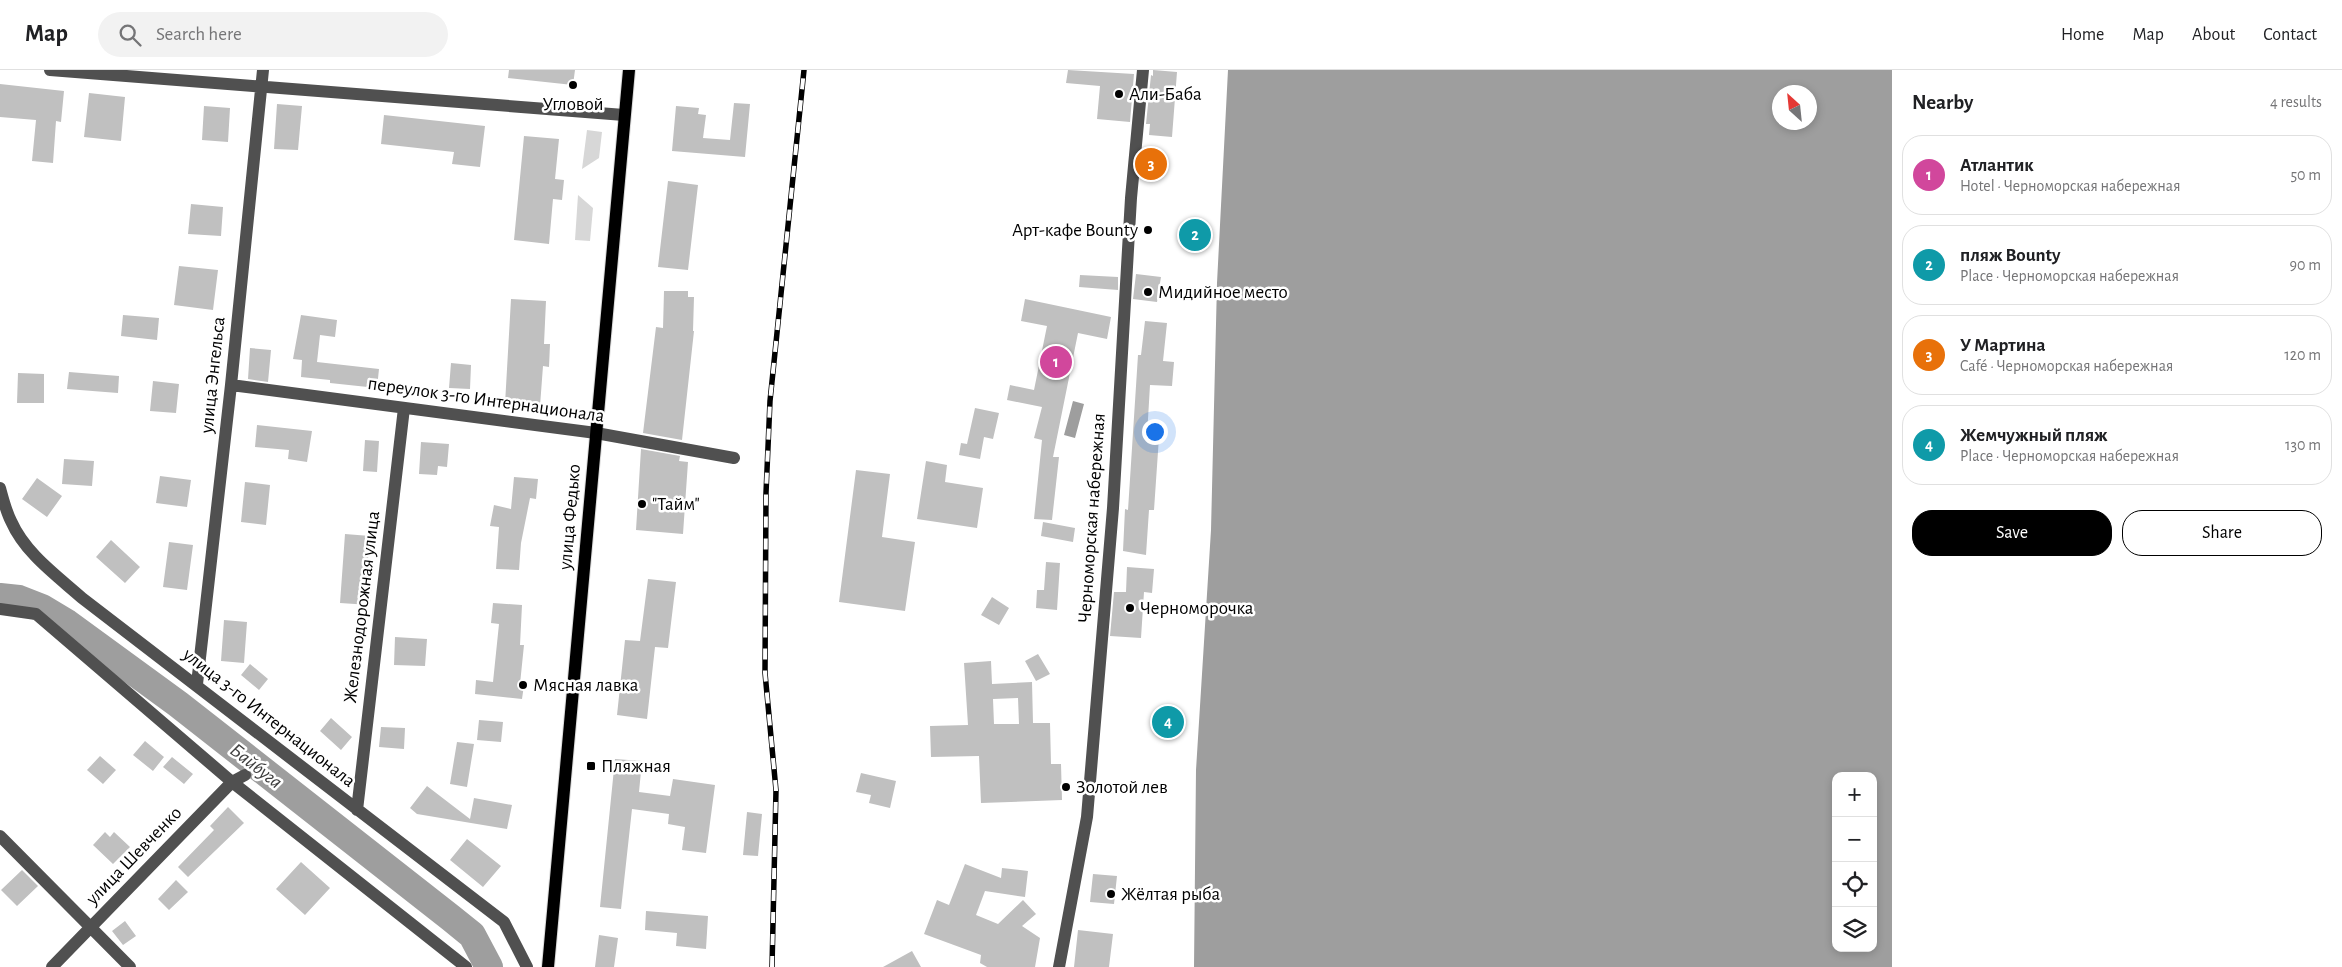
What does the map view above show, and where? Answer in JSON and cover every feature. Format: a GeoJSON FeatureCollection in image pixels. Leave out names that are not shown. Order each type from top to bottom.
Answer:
{"type":"FeatureCollection","features":[{"type":"Feature","properties":{"kind":"main road","name":"улица Федько"},"geometry":{"type":"LineString","coordinates":[[548,967],[629,70]]}},
{"type":"Feature","properties":{"kind":"street"},"geometry":{"type":"LineString","coordinates":[[50,70],[262,85],[624,115]]}},
{"type":"Feature","properties":{"kind":"street","name":"улица Энгельса"},"geometry":{"type":"LineString","coordinates":[[196,684],[232,385],[263,70]]}},
{"type":"Feature","properties":{"kind":"street","name":"Черноморская набережная"},"geometry":{"type":"LineString","coordinates":[[1059,967],[1087,817],[1113,508],[1131,198],[1143,70]]}},
{"type":"Feature","properties":{"kind":"street","name":"переулок 3-го Интернационала"},"geometry":{"type":"LineString","coordinates":[[232,385],[596,433],[734,458]]}},
{"type":"Feature","properties":{"kind":"street","name":"Железнодорожная улица"},"geometry":{"type":"LineString","coordinates":[[357,810],[404,408]]}},
{"type":"Feature","properties":{"kind":"street","name":"улица 3-го Интернационала"},"geometry":{"type":"LineString","coordinates":[[0,488],[11,521],[27,548],[46,566],[82,598],[504,922],[528,967]]}},
{"type":"Feature","properties":{"kind":"street"},"geometry":{"type":"LineString","coordinates":[[0,609],[36,614],[232,782],[466,967]]}},
{"type":"Feature","properties":{"kind":"street","name":"улица Шевченко"},"geometry":{"type":"LineString","coordinates":[[52,967],[232,782],[245,775]]}},
{"type":"Feature","properties":{"kind":"street"},"geometry":{"type":"LineString","coordinates":[[0,836],[130,967]]}},
{"type":"Feature","properties":{"kind":"shaded area"},"geometry":{"type":"Polygon","coordinates":[[[1228,70],[1892,70],[1892,967],[1194,967],[1196,770],[1211,530],[1217,283],[1228,70]]]}},
{"type":"Feature","properties":{"kind":"shaded area"},"geometry":{"type":"Polygon","coordinates":[[[587,130],[602,132],[599,158],[582,169],[587,130]]]}},
{"type":"Feature","properties":{"kind":"shaded area"},"geometry":{"type":"Polygon","coordinates":[[[578,195],[593,208],[590,241],[575,240],[578,195]]]}},
{"type":"Feature","properties":{"kind":"shaded area"},"geometry":{"type":"Polygon","coordinates":[[[1073,401],[1084,404],[1075,438],[1064,435],[1073,401]]]}},
{"type":"Feature","properties":{"kind":"building"},"geometry":{"type":"Polygon","coordinates":[[[509,70],[575,70],[573,85],[508,78],[509,70]]]}},
{"type":"Feature","properties":{"kind":"building"},"geometry":{"type":"Polygon","coordinates":[[[1068,70],[1134,74],[1130,122],[1097,119],[1100,86],[1066,83],[1068,70]]]}},
{"type":"Feature","properties":{"kind":"building"},"geometry":{"type":"Polygon","coordinates":[[[1153,70],[1177,72],[1172,137],[1149,135],[1150,124],[1146,124],[1153,70]]]}},
{"type":"Feature","properties":{"kind":"building"},"geometry":{"type":"Polygon","coordinates":[[[0,84],[64,91],[61,122],[56,121],[53,163],[32,161],[36,120],[0,117],[0,84]]]}},
{"type":"Feature","properties":{"kind":"building"},"geometry":{"type":"Polygon","coordinates":[[[89,93],[125,97],[121,141],[84,137],[89,93]]]}},
{"type":"Feature","properties":{"kind":"building"},"geometry":{"type":"Polygon","coordinates":[[[734,103],[750,104],[745,157],[672,151],[676,106],[699,108],[698,114],[706,115],[703,138],[730,140],[734,103]]]}},
{"type":"Feature","properties":{"kind":"building"},"geometry":{"type":"Polygon","coordinates":[[[277,104],[302,106],[298,150],[274,149],[277,104]]]}},
{"type":"Feature","properties":{"kind":"building"},"geometry":{"type":"Polygon","coordinates":[[[204,106],[230,108],[228,142],[202,140],[204,106]]]}},
{"type":"Feature","properties":{"kind":"building"},"geometry":{"type":"Polygon","coordinates":[[[384,115],[485,126],[480,167],[452,164],[454,152],[381,144],[384,115]]]}},
{"type":"Feature","properties":{"kind":"building"},"geometry":{"type":"Polygon","coordinates":[[[524,136],[559,139],[555,179],[564,180],[562,200],[553,199],[549,244],[514,240],[524,136]]]}},
{"type":"Feature","properties":{"kind":"building"},"geometry":{"type":"Polygon","coordinates":[[[668,181],[698,185],[688,270],[658,267],[668,181]]]}},
{"type":"Feature","properties":{"kind":"building"},"geometry":{"type":"Polygon","coordinates":[[[191,204],[223,207],[221,236],[188,234],[191,204]]]}},
{"type":"Feature","properties":{"kind":"building"},"geometry":{"type":"Polygon","coordinates":[[[179,266],[218,270],[213,310],[174,305],[179,266]]]}},
{"type":"Feature","properties":{"kind":"building"},"geometry":{"type":"Polygon","coordinates":[[[1136,274],[1161,277],[1157,302],[1133,299],[1136,274]]]}},
{"type":"Feature","properties":{"kind":"building"},"geometry":{"type":"Polygon","coordinates":[[[1080,275],[1118,277],[1118,290],[1079,287],[1080,275]]]}},
{"type":"Feature","properties":{"kind":"building"},"geometry":{"type":"Polygon","coordinates":[[[664,291],[688,291],[688,297],[694,297],[694,331],[682,440],[643,433],[656,327],[663,328],[664,291]]]}},
{"type":"Feature","properties":{"kind":"building"},"geometry":{"type":"Polygon","coordinates":[[[511,299],[546,301],[544,344],[550,344],[549,367],[543,366],[540,406],[505,404],[511,299]]]}},
{"type":"Feature","properties":{"kind":"building"},"geometry":{"type":"Polygon","coordinates":[[[1025,299],[1111,317],[1107,339],[1078,333],[1053,457],[1059,457],[1052,520],[1034,519],[1042,440],[1034,438],[1042,407],[1007,400],[1010,385],[1034,390],[1047,326],[1021,321],[1025,299]]]}},
{"type":"Feature","properties":{"kind":"building"},"geometry":{"type":"Polygon","coordinates":[[[123,315],[159,318],[157,340],[121,336],[123,315]]]}},
{"type":"Feature","properties":{"kind":"building"},"geometry":{"type":"Polygon","coordinates":[[[301,315],[337,320],[335,337],[320,335],[317,362],[379,369],[377,388],[330,383],[330,380],[301,377],[302,360],[293,359],[301,315]]]}},
{"type":"Feature","properties":{"kind":"building"},"geometry":{"type":"Polygon","coordinates":[[[1145,321],[1167,323],[1163,361],[1174,362],[1172,386],[1150,385],[1147,436],[1159,437],[1154,510],[1149,510],[1146,555],[1123,551],[1125,509],[1128,510],[1138,355],[1141,355],[1145,321]]]}},
{"type":"Feature","properties":{"kind":"building"},"geometry":{"type":"Polygon","coordinates":[[[250,348],[271,350],[268,382],[248,379],[250,348]]]}},
{"type":"Feature","properties":{"kind":"building"},"geometry":{"type":"Polygon","coordinates":[[[451,363],[471,365],[470,389],[449,388],[451,363]]]}},
{"type":"Feature","properties":{"kind":"building"},"geometry":{"type":"Polygon","coordinates":[[[69,372],[119,376],[118,393],[67,389],[69,372]]]}},
{"type":"Feature","properties":{"kind":"building"},"geometry":{"type":"Polygon","coordinates":[[[18,373],[44,374],[44,403],[17,403],[18,373]]]}},
{"type":"Feature","properties":{"kind":"building"},"geometry":{"type":"Polygon","coordinates":[[[153,381],[179,384],[176,413],[150,411],[153,381]]]}},
{"type":"Feature","properties":{"kind":"building"},"geometry":{"type":"Polygon","coordinates":[[[975,408],[999,413],[993,439],[984,437],[980,459],[959,455],[961,443],[967,444],[975,408]]]}},
{"type":"Feature","properties":{"kind":"building"},"geometry":{"type":"Polygon","coordinates":[[[257,425],[312,431],[307,462],[288,459],[289,450],[255,447],[257,425]]]}},
{"type":"Feature","properties":{"kind":"building"},"geometry":{"type":"Polygon","coordinates":[[[365,440],[379,441],[377,472],[363,471],[365,440]]]}},
{"type":"Feature","properties":{"kind":"building"},"geometry":{"type":"Polygon","coordinates":[[[421,442],[449,444],[447,467],[438,466],[437,475],[419,474],[421,442]]]}},
{"type":"Feature","properties":{"kind":"building"},"geometry":{"type":"Polygon","coordinates":[[[641,449],[680,456],[679,461],[688,462],[683,534],[636,530],[641,449]]]}},
{"type":"Feature","properties":{"kind":"building"},"geometry":{"type":"Polygon","coordinates":[[[64,459],[94,461],[92,486],[62,484],[64,459]]]}},
{"type":"Feature","properties":{"kind":"building"},"geometry":{"type":"Polygon","coordinates":[[[926,461],[947,465],[945,482],[983,488],[977,528],[917,519],[926,461]]]}},
{"type":"Feature","properties":{"kind":"building"},"geometry":{"type":"Polygon","coordinates":[[[856,470],[890,474],[882,537],[915,542],[905,611],[839,602],[856,470]]]}},
{"type":"Feature","properties":{"kind":"building"},"geometry":{"type":"Polygon","coordinates":[[[160,476],[191,480],[187,507],[156,503],[160,476]]]}},
{"type":"Feature","properties":{"kind":"building"},"geometry":{"type":"Polygon","coordinates":[[[514,477],[538,479],[536,499],[530,498],[521,543],[519,570],[496,569],[499,527],[490,526],[494,505],[511,509],[514,477]]]}},
{"type":"Feature","properties":{"kind":"building"},"geometry":{"type":"Polygon","coordinates":[[[37,478],[62,496],[47,517],[22,499],[37,478]]]}},
{"type":"Feature","properties":{"kind":"building"},"geometry":{"type":"Polygon","coordinates":[[[245,482],[270,485],[266,525],[241,522],[245,482]]]}},
{"type":"Feature","properties":{"kind":"building"},"geometry":{"type":"Polygon","coordinates":[[[1043,522],[1075,528],[1073,542],[1041,536],[1043,522]]]}},
{"type":"Feature","properties":{"kind":"building"},"geometry":{"type":"Polygon","coordinates":[[[345,534],[370,536],[366,582],[372,582],[370,605],[340,603],[345,534]]]}},
{"type":"Feature","properties":{"kind":"building"},"geometry":{"type":"Polygon","coordinates":[[[111,540],[140,567],[125,583],[96,557],[111,540]]]}},
{"type":"Feature","properties":{"kind":"building"},"geometry":{"type":"Polygon","coordinates":[[[169,542],[193,545],[187,590],[163,587],[169,542]]]}},
{"type":"Feature","properties":{"kind":"building"},"geometry":{"type":"Polygon","coordinates":[[[1046,562],[1060,563],[1057,610],[1036,608],[1037,590],[1044,590],[1046,562]]]}},
{"type":"Feature","properties":{"kind":"building"},"geometry":{"type":"Polygon","coordinates":[[[1127,567],[1154,569],[1152,593],[1144,592],[1141,638],[1110,636],[1114,592],[1126,592],[1127,567]]]}},
{"type":"Feature","properties":{"kind":"building"},"geometry":{"type":"Polygon","coordinates":[[[648,579],[676,582],[668,648],[655,647],[647,719],[617,715],[625,640],[640,641],[648,579]]]}},
{"type":"Feature","properties":{"kind":"building"},"geometry":{"type":"Polygon","coordinates":[[[992,597],[1009,608],[999,625],[981,615],[992,597]]]}},
{"type":"Feature","properties":{"kind":"building"},"geometry":{"type":"Polygon","coordinates":[[[493,603],[522,605],[520,645],[524,645],[520,684],[524,685],[522,699],[475,694],[476,680],[493,682],[499,624],[491,623],[493,603]]]}},
{"type":"Feature","properties":{"kind":"building"},"geometry":{"type":"Polygon","coordinates":[[[224,620],[247,622],[244,663],[221,661],[224,620]]]}},
{"type":"Feature","properties":{"kind":"building"},"geometry":{"type":"Polygon","coordinates":[[[395,637],[427,639],[425,666],[394,665],[395,637]]]}},
{"type":"Feature","properties":{"kind":"building"},"geometry":{"type":"Polygon","coordinates":[[[1038,654],[1050,674],[1036,681],[1025,661],[1038,654]]]}},
{"type":"Feature","properties":{"kind":"building"},"geometry":{"type":"Polygon","coordinates":[[[991,661],[992,684],[1032,682],[1033,723],[1050,723],[1051,764],[1061,764],[1062,800],[981,803],[979,756],[931,757],[930,726],[968,725],[964,663],[991,661]],[[1018,698],[993,699],[994,724],[1019,724],[1018,698]]]}},
{"type":"Feature","properties":{"kind":"building"},"geometry":{"type":"Polygon","coordinates":[[[250,664],[268,679],[259,690],[241,675],[250,664]]]}},
{"type":"Feature","properties":{"kind":"building"},"geometry":{"type":"Polygon","coordinates":[[[331,718],[352,737],[341,750],[320,731],[331,718]]]}},
{"type":"Feature","properties":{"kind":"building"},"geometry":{"type":"Polygon","coordinates":[[[479,720],[503,722],[501,742],[477,740],[479,720]]]}},
{"type":"Feature","properties":{"kind":"building"},"geometry":{"type":"Polygon","coordinates":[[[381,727],[405,728],[404,749],[379,747],[381,727]]]}},
{"type":"Feature","properties":{"kind":"building"},"geometry":{"type":"Polygon","coordinates":[[[145,741],[164,757],[153,771],[133,755],[145,741]]]}},
{"type":"Feature","properties":{"kind":"building"},"geometry":{"type":"Polygon","coordinates":[[[457,742],[474,744],[467,787],[450,784],[457,742]]]}},
{"type":"Feature","properties":{"kind":"building"},"geometry":{"type":"Polygon","coordinates":[[[100,756],[116,770],[103,784],[87,770],[100,756]]]}},
{"type":"Feature","properties":{"kind":"building"},"geometry":{"type":"Polygon","coordinates":[[[172,757],[193,774],[184,784],[163,767],[172,757]]]}},
{"type":"Feature","properties":{"kind":"building"},"geometry":{"type":"Polygon","coordinates":[[[615,759],[642,761],[639,792],[670,796],[673,779],[715,785],[706,853],[682,850],[685,827],[668,824],[669,814],[632,809],[621,909],[600,907],[615,759]]]}},
{"type":"Feature","properties":{"kind":"building"},"geometry":{"type":"Polygon","coordinates":[[[861,773],[896,781],[890,808],[869,803],[871,795],[856,792],[861,773]]]}},
{"type":"Feature","properties":{"kind":"building"},"geometry":{"type":"Polygon","coordinates":[[[427,786],[470,819],[474,798],[512,805],[507,829],[417,814],[410,808],[427,786]]]}},
{"type":"Feature","properties":{"kind":"building"},"geometry":{"type":"Polygon","coordinates":[[[228,807],[244,823],[188,877],[178,867],[214,830],[210,826],[228,807]]]}},
{"type":"Feature","properties":{"kind":"building"},"geometry":{"type":"Polygon","coordinates":[[[747,812],[762,814],[758,856],[743,855],[747,812]]]}},
{"type":"Feature","properties":{"kind":"building"},"geometry":{"type":"Polygon","coordinates":[[[105,832],[110,837],[114,832],[130,847],[113,864],[93,845],[105,832]]]}},
{"type":"Feature","properties":{"kind":"building"},"geometry":{"type":"Polygon","coordinates":[[[467,839],[501,866],[483,887],[450,860],[467,839]]]}},
{"type":"Feature","properties":{"kind":"building"},"geometry":{"type":"Polygon","coordinates":[[[301,862],[330,888],[305,915],[276,889],[301,862]]]}},
{"type":"Feature","properties":{"kind":"building"},"geometry":{"type":"Polygon","coordinates":[[[965,864],[1001,878],[1002,868],[1028,871],[1025,897],[985,891],[976,915],[998,924],[1023,900],[1036,914],[1022,926],[1040,938],[1035,967],[987,967],[980,963],[981,955],[924,934],[937,900],[949,905],[965,864]]]}},
{"type":"Feature","properties":{"kind":"building"},"geometry":{"type":"Polygon","coordinates":[[[22,870],[38,886],[17,906],[1,890],[22,870]]]}},
{"type":"Feature","properties":{"kind":"building"},"geometry":{"type":"Polygon","coordinates":[[[1093,874],[1117,876],[1114,904],[1090,902],[1093,874]]]}},
{"type":"Feature","properties":{"kind":"building"},"geometry":{"type":"Polygon","coordinates":[[[176,880],[188,892],[169,910],[158,899],[176,880]]]}},
{"type":"Feature","properties":{"kind":"building"},"geometry":{"type":"Polygon","coordinates":[[[646,911],[708,916],[706,949],[676,946],[677,933],[645,930],[646,911]]]}},
{"type":"Feature","properties":{"kind":"building"},"geometry":{"type":"Polygon","coordinates":[[[125,921],[136,936],[123,945],[112,931],[125,921]]]}},
{"type":"Feature","properties":{"kind":"building"},"geometry":{"type":"Polygon","coordinates":[[[1078,930],[1113,934],[1109,967],[1074,967],[1078,930]]]}},
{"type":"Feature","properties":{"kind":"building"},"geometry":{"type":"Polygon","coordinates":[[[599,935],[618,938],[614,967],[595,967],[599,935]]]}},
{"type":"Feature","properties":{"kind":"building"},"geometry":{"type":"Polygon","coordinates":[[[912,951],[921,967],[883,967],[912,951]]]}},
{"type":"Feature","properties":{"kind":"waterway","name":"Байбуга"},"geometry":{"type":"LineString","coordinates":[[0,597],[19,599],[42,608],[67,623],[178,704],[472,935],[489,967]]}},
{"type":"Feature","properties":{"kind":"railway"},"geometry":{"type":"LineString","coordinates":[[772,967],[776,790],[765,673],[766,493],[770,401],[804,70]]}},
{"type":"Feature","properties":{"kind":"place","name":"Угловой"},"geometry":{"type":"Point","coordinates":[573,85]}},
{"type":"Feature","properties":{"kind":"place","name":"Али-Баба"},"geometry":{"type":"Point","coordinates":[1119,94]}},
{"type":"Feature","properties":{"kind":"place","name":"У Мартина"},"geometry":{"type":"Point","coordinates":[1151,164]}},
{"type":"Feature","properties":{"kind":"place","name":"Арт-кафе Bounty"},"geometry":{"type":"Point","coordinates":[1148,230]}},
{"type":"Feature","properties":{"kind":"place","name":"пляж Bounty"},"geometry":{"type":"Point","coordinates":[1195,235]}},
{"type":"Feature","properties":{"kind":"place","name":"Мидийное место"},"geometry":{"type":"Point","coordinates":[1148,292]}},
{"type":"Feature","properties":{"kind":"place","name":"Атлантик"},"geometry":{"type":"Point","coordinates":[1056,362]}},
{"type":"Feature","properties":{"kind":"place","name":"\"Тайм\""},"geometry":{"type":"Point","coordinates":[642,504]}},
{"type":"Feature","properties":{"kind":"place","name":"Черноморочка"},"geometry":{"type":"Point","coordinates":[1130,608]}},
{"type":"Feature","properties":{"kind":"place","name":"Мясная лавка"},"geometry":{"type":"Point","coordinates":[523,685]}},
{"type":"Feature","properties":{"kind":"place","name":"Жемчужный пляж"},"geometry":{"type":"Point","coordinates":[1168,722]}},
{"type":"Feature","properties":{"kind":"place","name":"Пляжная"},"geometry":{"type":"Point","coordinates":[591,766]}},
{"type":"Feature","properties":{"kind":"place","name":"Золотой лев"},"geometry":{"type":"Point","coordinates":[1066,787]}},
{"type":"Feature","properties":{"kind":"place","name":"Жёлтая рыба"},"geometry":{"type":"Point","coordinates":[1111,894]}}]}
